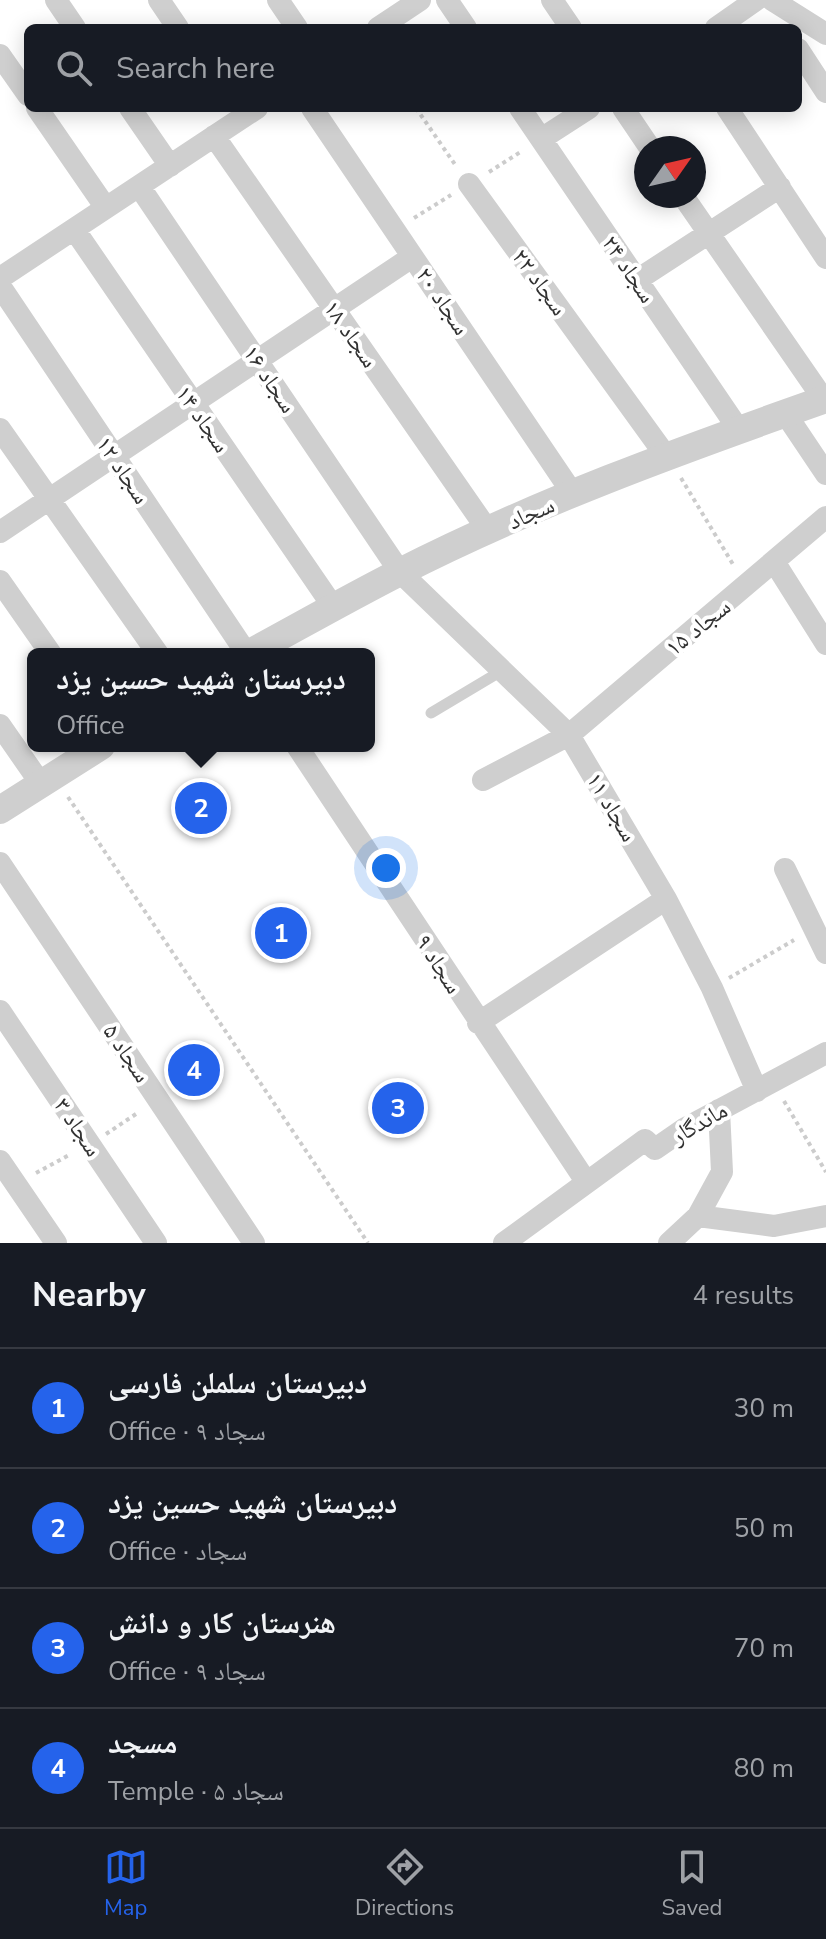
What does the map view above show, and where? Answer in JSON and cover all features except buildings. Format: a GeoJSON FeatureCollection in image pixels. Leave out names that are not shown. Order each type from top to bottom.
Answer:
{"type":"FeatureCollection","features":[{"type":"Feature","properties":{"kind":"street"},"geometry":{"type":"LineString","coordinates":[[56,0],[72,24]]}},
{"type":"Feature","properties":{"kind":"street"},"geometry":{"type":"LineString","coordinates":[[159,0],[175,24]]}},
{"type":"Feature","properties":{"kind":"street"},"geometry":{"type":"LineString","coordinates":[[278,0],[294,24]]}},
{"type":"Feature","properties":{"kind":"street"},"geometry":{"type":"LineString","coordinates":[[381,24],[395,7],[420,0]]}},
{"type":"Feature","properties":{"kind":"street"},"geometry":{"type":"LineString","coordinates":[[447,0],[463,24]]}},
{"type":"Feature","properties":{"kind":"street"},"geometry":{"type":"LineString","coordinates":[[552,0],[568,24]]}},
{"type":"Feature","properties":{"kind":"street"},"geometry":{"type":"LineString","coordinates":[[722,24],[756,0]]}},
{"type":"Feature","properties":{"kind":"street"},"geometry":{"type":"LineString","coordinates":[[769,0],[783,24]]}},
{"type":"Feature","properties":{"kind":"street"},"geometry":{"type":"LineString","coordinates":[[769,0],[826,34]]}},
{"type":"Feature","properties":{"kind":"street"},"geometry":{"type":"LineString","coordinates":[[0,55],[24,89]]}},
{"type":"Feature","properties":{"kind":"street"},"geometry":{"type":"LineString","coordinates":[[802,55],[826,92]]}},
{"type":"Feature","properties":{"kind":"street"},"geometry":{"type":"LineString","coordinates":[[40,112],[106,208]]}},
{"type":"Feature","properties":{"kind":"street"},"geometry":{"type":"LineString","coordinates":[[133,112],[170,166]]}},
{"type":"Feature","properties":{"kind":"street"},"geometry":{"type":"LineString","coordinates":[[0,278],[170,166],[244,112]]}},
{"type":"Feature","properties":{"kind":"street","name":"سجاد ۲۰"},"geometry":{"type":"LineString","coordinates":[[315,112],[573,494]]}},
{"type":"Feature","properties":{"kind":"street","name":"سجاد ۲۴"},"geometry":{"type":"LineString","coordinates":[[523,112],[739,430]]}},
{"type":"Feature","properties":{"kind":"street"},"geometry":{"type":"LineString","coordinates":[[541,139],[583,112]]}},
{"type":"Feature","properties":{"kind":"street"},"geometry":{"type":"LineString","coordinates":[[626,112],[642,136]]}},
{"type":"Feature","properties":{"kind":"street"},"geometry":{"type":"LineString","coordinates":[[730,112],[826,258]]}},
{"type":"Feature","properties":{"kind":"street","name":"سجاد ۱۸"},"geometry":{"type":"LineString","coordinates":[[214,136],[489,532]]}},
{"type":"Feature","properties":{"kind":"street","name":"سجاد ۲۲"},"geometry":{"type":"LineString","coordinates":[[469,184],[666,456]]}},
{"type":"Feature","properties":{"kind":"street","name":"سجاد ۱۶"},"geometry":{"type":"LineString","coordinates":[[139,186],[400,572]]}},
{"type":"Feature","properties":{"kind":"street"},"geometry":{"type":"LineString","coordinates":[[637,280],[780,187]]}},
{"type":"Feature","properties":{"kind":"street"},"geometry":{"type":"LineString","coordinates":[[691,208],[825,399]]}},
{"type":"Feature","properties":{"kind":"street","name":"سجاد ۱۴"},"geometry":{"type":"LineString","coordinates":[[74,229],[334,608]]}},
{"type":"Feature","properties":{"kind":"street"},"geometry":{"type":"LineString","coordinates":[[0,532],[412,257]]}},
{"type":"Feature","properties":{"kind":"street","name":"سجاد ۱۲"},"geometry":{"type":"LineString","coordinates":[[0,286],[243,648]]}},
{"type":"Feature","properties":{"kind":"street","name":"سجاد"},"geometry":{"type":"LineString","coordinates":[[258,648],[400,572],[573,494],[666,456],[825,399]]}},
{"type":"Feature","properties":{"kind":"street"},"geometry":{"type":"LineString","coordinates":[[785,413],[826,474]]}},
{"type":"Feature","properties":{"kind":"street"},"geometry":{"type":"LineString","coordinates":[[0,429],[154,648]]}},
{"type":"Feature","properties":{"kind":"street","name":"سجاد ۱۵"},"geometry":{"type":"LineString","coordinates":[[483,780],[569,735],[826,517]]}},
{"type":"Feature","properties":{"kind":"street"},"geometry":{"type":"LineString","coordinates":[[775,563],[826,644]]}},
{"type":"Feature","properties":{"kind":"street","name":"سجاد ۱۱"},"geometry":{"type":"LineString","coordinates":[[400,572],[569,735],[666,899],[765,1086]]}},
{"type":"Feature","properties":{"kind":"street"},"geometry":{"type":"LineString","coordinates":[[0,581],[47,648]]}},
{"type":"Feature","properties":{"kind":"street"},"geometry":{"type":"LineString","coordinates":[[0,725],[47,780]]}},
{"type":"Feature","properties":{"kind":"street"},"geometry":{"type":"LineString","coordinates":[[0,810],[91,752]]}},
{"type":"Feature","properties":{"kind":"street","name":"سجاد ۹"},"geometry":{"type":"LineString","coordinates":[[301,752],[585,1180]]}},
{"type":"Feature","properties":{"kind":"street","name":"سجاد ۵"},"geometry":{"type":"LineString","coordinates":[[0,863],[254,1243]]}},
{"type":"Feature","properties":{"kind":"street"},"geometry":{"type":"LineString","coordinates":[[785,869],[826,953]]}},
{"type":"Feature","properties":{"kind":"street"},"geometry":{"type":"LineString","coordinates":[[478,1023],[666,899]]}},
{"type":"Feature","properties":{"kind":"street","name":"سجاد ۳"},"geometry":{"type":"LineString","coordinates":[[0,1011],[156,1243]]}},
{"type":"Feature","properties":{"kind":"street","name":"ماندگار"},"geometry":{"type":"LineString","coordinates":[[504,1243],[585,1180],[645,1140],[655,1149],[719,1110],[826,1053]]}},
{"type":"Feature","properties":{"kind":"street"},"geometry":{"type":"LineString","coordinates":[[669,1243],[698,1216],[722,1172],[719,1110]]}},
{"type":"Feature","properties":{"kind":"street"},"geometry":{"type":"LineString","coordinates":[[0,1161],[56,1243]]}},
{"type":"Feature","properties":{"kind":"street"},"geometry":{"type":"LineString","coordinates":[[698,1216],[774,1226],[826,1216]]}},
{"type":"Feature","properties":{"kind":"lane"},"geometry":{"type":"LineString","coordinates":[[431,713],[503,670]]}},
{"type":"Feature","properties":{"kind":"path"},"geometry":{"type":"LineString","coordinates":[[419,112],[469,184]]}},
{"type":"Feature","properties":{"kind":"path"},"geometry":{"type":"LineString","coordinates":[[666,456],[710,521],[746,588]]}},
{"type":"Feature","properties":{"kind":"path"},"geometry":{"type":"LineString","coordinates":[[47,780],[368,1243]]}},
{"type":"Feature","properties":{"kind":"path"},"geometry":{"type":"LineString","coordinates":[[712,988],[814,928]]}},
{"type":"Feature","properties":{"kind":"path"},"geometry":{"type":"LineString","coordinates":[[765,1086],[826,1172]]}},
{"type":"Feature","properties":{"kind":"place","name":"دبیرستان شهید حسین یزد"},"geometry":{"type":"Point","coordinates":[201,808]}},
{"type":"Feature","properties":{"kind":"place","name":"دبیرستان سلملن فارسی"},"geometry":{"type":"Point","coordinates":[281,933]}},
{"type":"Feature","properties":{"kind":"place","name":"مسجد"},"geometry":{"type":"Point","coordinates":[194,1070]}},
{"type":"Feature","properties":{"kind":"place","name":"هنرستان کار و دانش"},"geometry":{"type":"Point","coordinates":[398,1108]}}]}
